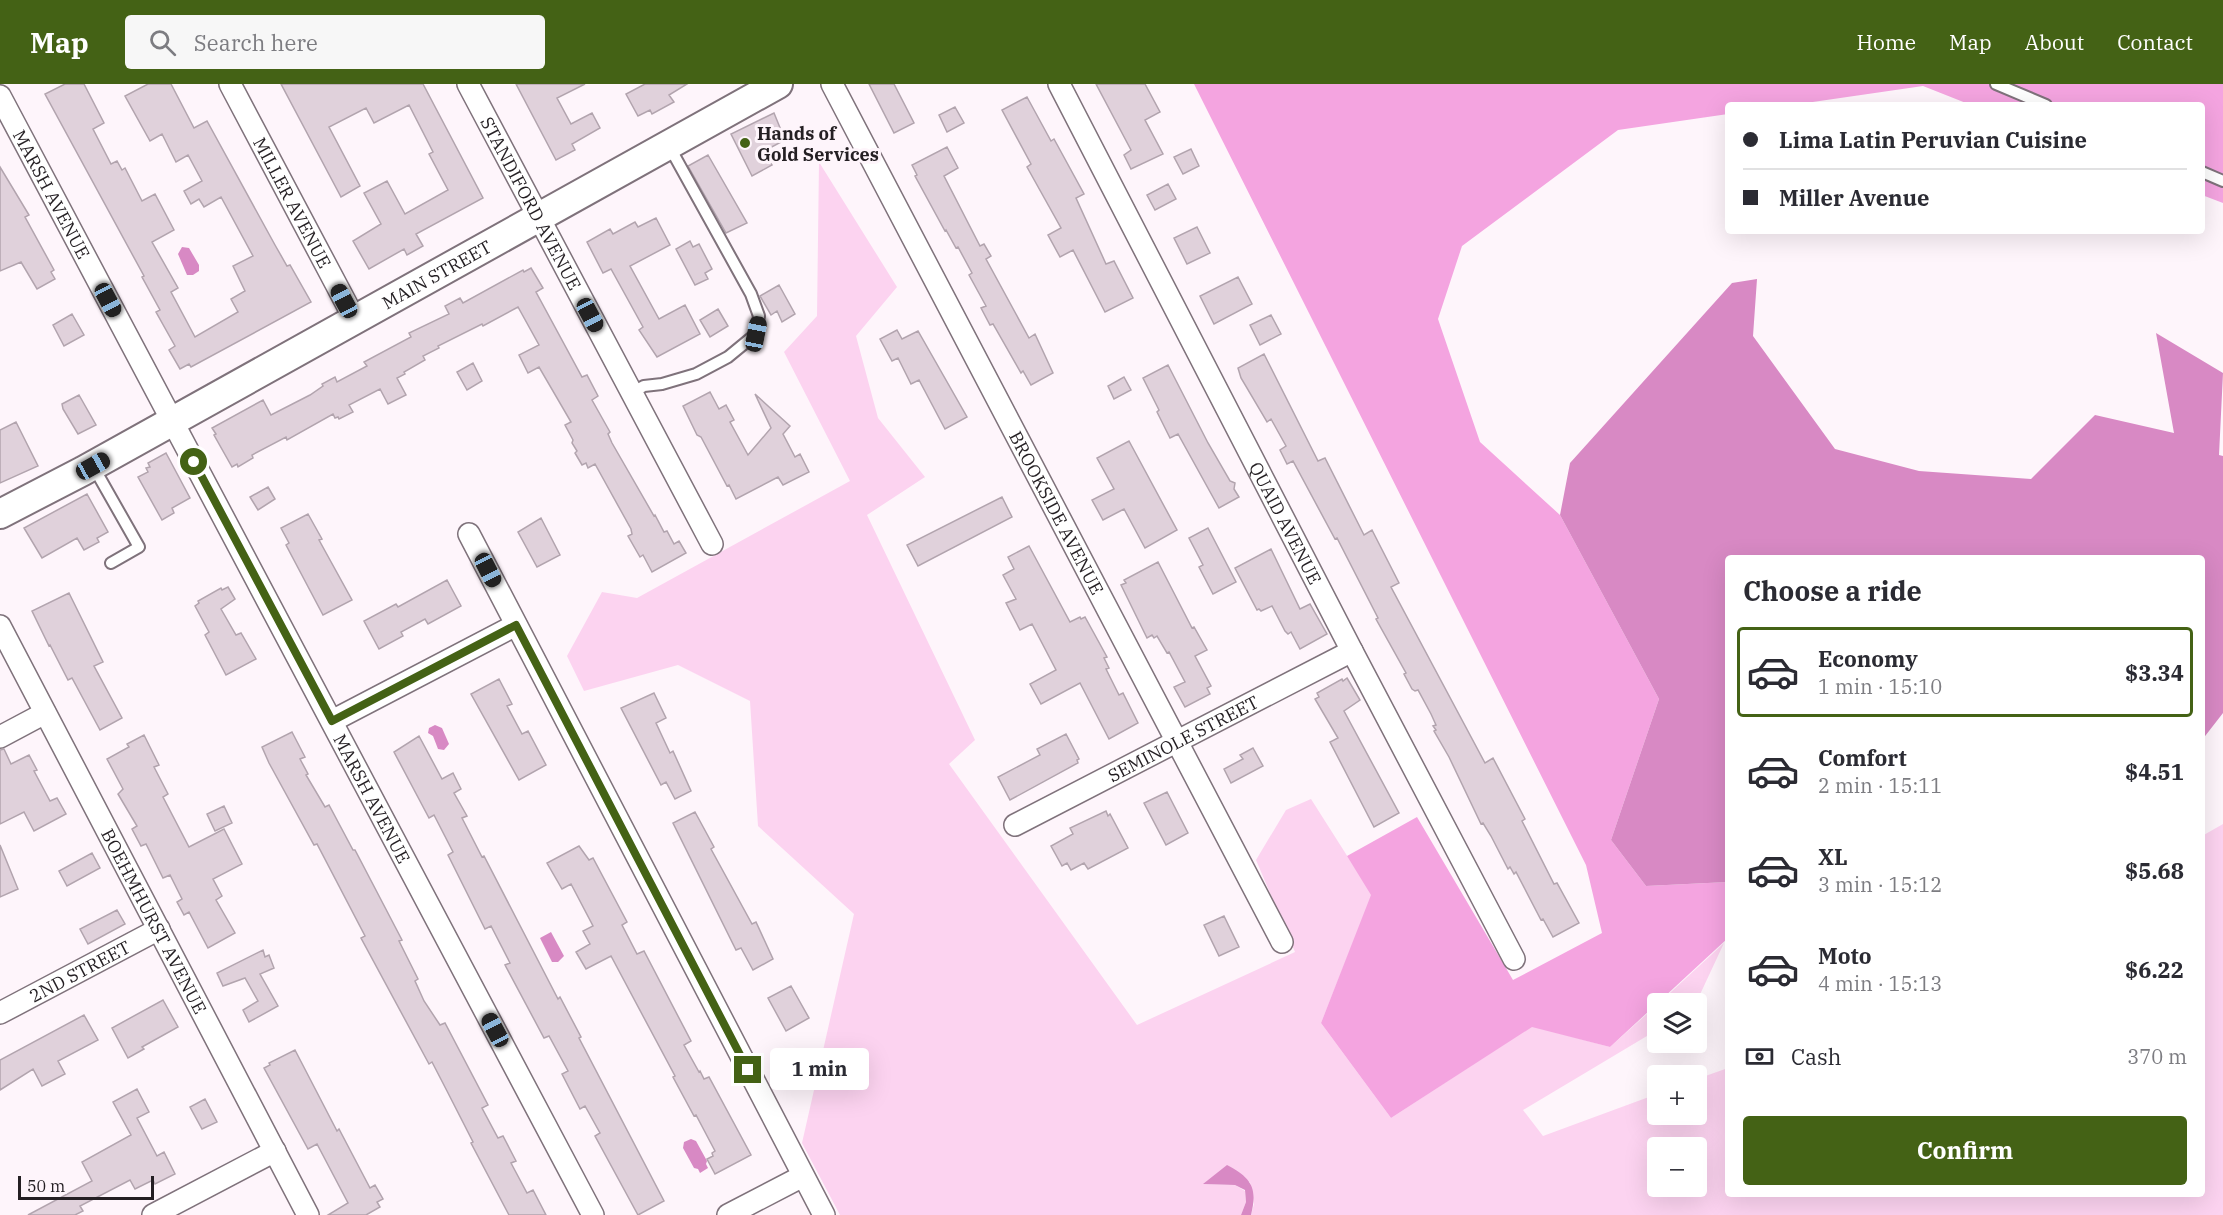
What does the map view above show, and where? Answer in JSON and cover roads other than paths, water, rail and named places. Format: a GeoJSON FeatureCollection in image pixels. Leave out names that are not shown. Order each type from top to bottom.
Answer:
{"type":"FeatureCollection","features":[{"type":"Feature","properties":{"kind":"main road","name":"MAIN STREET"},"geometry":{"type":"LineString","coordinates":[[0,514],[93,466],[778,84]]}},
{"type":"Feature","properties":{"kind":"street","name":"MILLER AVENUE"},"geometry":{"type":"LineString","coordinates":[[230,84],[355,320]]}},
{"type":"Feature","properties":{"kind":"street","name":"STANDIFORD AVENUE"},"geometry":{"type":"LineString","coordinates":[[468,84],[712,544]]}},
{"type":"Feature","properties":{"kind":"street","name":"BROOKSIDE AVENUE"},"geometry":{"type":"LineString","coordinates":[[832,84],[1282,942]]}},
{"type":"Feature","properties":{"kind":"street","name":"QUAID AVENUE"},"geometry":{"type":"LineString","coordinates":[[1059,84],[1514,959]]}},
{"type":"Feature","properties":{"kind":"street","name":"MARSH AVENUE"},"geometry":{"type":"LineString","coordinates":[[0,96],[593,1215]]}},
{"type":"Feature","properties":{"kind":"street"},"geometry":{"type":"LineString","coordinates":[[469,534],[824,1215]]}},
{"type":"Feature","properties":{"kind":"street"},"geometry":{"type":"LineString","coordinates":[[332,721],[516,625]]}},
{"type":"Feature","properties":{"kind":"street","name":"BOEHMHURST AVENUE"},"geometry":{"type":"LineString","coordinates":[[0,626],[308,1215]]}},
{"type":"Feature","properties":{"kind":"street","name":"SEMINOLE STREET"},"geometry":{"type":"LineString","coordinates":[[1015,825],[1352,651]]}},
{"type":"Feature","properties":{"kind":"street"},"geometry":{"type":"LineString","coordinates":[[0,737],[45,713]]}},
{"type":"Feature","properties":{"kind":"street","name":"2ND STREET"},"geometry":{"type":"LineString","coordinates":[[0,1013],[159,929]]}},
{"type":"Feature","properties":{"kind":"street"},"geometry":{"type":"LineString","coordinates":[[153,1215],[275,1151]]}},
{"type":"Feature","properties":{"kind":"street"},"geometry":{"type":"LineString","coordinates":[[728,1215],[803,1176]]}},
{"type":"Feature","properties":{"kind":"lane"},"geometry":{"type":"LineString","coordinates":[[1996,84],[2039,102]]}},
{"type":"Feature","properties":{"kind":"lane"},"geometry":{"type":"LineString","coordinates":[[631,393],[644,386],[662,384],[696,374],[728,357],[756,334],[759,316],[751,294],[669,146]]}},
{"type":"Feature","properties":{"kind":"lane"},"geometry":{"type":"LineString","coordinates":[[2205,173],[2223,180]]}},
{"type":"Feature","properties":{"kind":"lane"},"geometry":{"type":"LineString","coordinates":[[93,466],[139,548],[111,563]]}},
{"type":"Feature","properties":{"kind":"place","name":"Hands of Gold Services"},"geometry":{"type":"Point","coordinates":[745,143]}}]}
